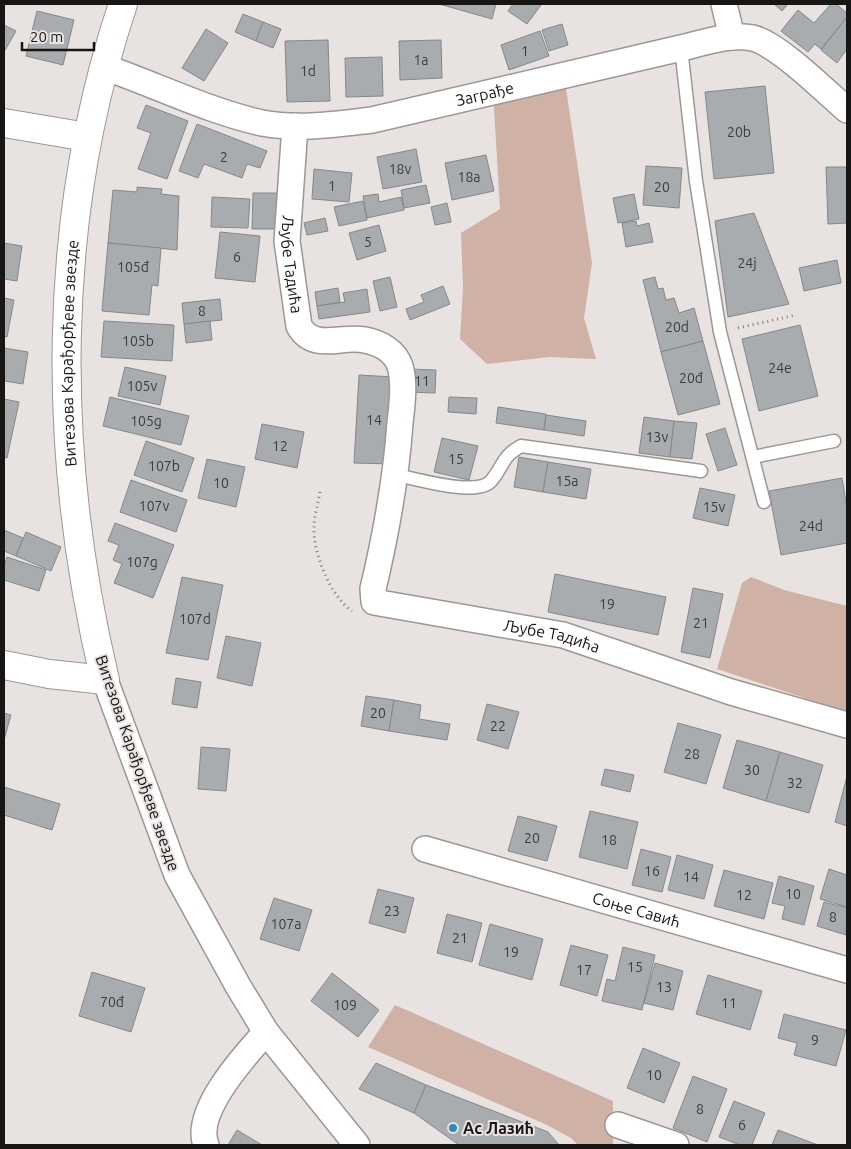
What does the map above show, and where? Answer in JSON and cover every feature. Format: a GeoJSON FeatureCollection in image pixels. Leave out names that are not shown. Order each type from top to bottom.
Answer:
{"type":"FeatureCollection","features":[{"type":"Feature","properties":{"kind":"street","name":"Витезова Карађорђеве звезде"},"geometry":{"type":"LineString","coordinates":[[123,4],[104,67],[87,137],[72,239],[67,289],[67,403],[72,483],[92,624],[105,680],[177,875],[238,986],[266,1032],[357,1145]]}},
{"type":"Feature","properties":{"kind":"street"},"geometry":{"type":"LineString","coordinates":[[724,4],[732,37]]}},
{"type":"Feature","properties":{"kind":"street","name":"Заграђе"},"geometry":{"type":"LineString","coordinates":[[104,67],[232,114],[263,123],[295,126],[372,120],[732,37],[753,38],[782,56],[847,110]]}},
{"type":"Feature","properties":{"kind":"street"},"geometry":{"type":"LineString","coordinates":[[4,123],[87,137]]}},
{"type":"Feature","properties":{"kind":"street","name":"Љубе Тадића"},"geometry":{"type":"LineString","coordinates":[[295,126],[287,241],[299,326],[303,332],[316,341],[366,340],[383,346],[395,357],[400,368],[402,400],[396,475],[373,589],[374,602],[564,634],[731,692],[847,725]]}},
{"type":"Feature","properties":{"kind":"street"},"geometry":{"type":"LineString","coordinates":[[4,665],[49,674],[105,680]]}},
{"type":"Feature","properties":{"kind":"street","name":"Соње Савић"},"geometry":{"type":"LineString","coordinates":[[425,849],[847,970]]}},
{"type":"Feature","properties":{"kind":"street"},"geometry":{"type":"LineString","coordinates":[[206,1145],[208,1116],[216,1096],[232,1072],[266,1032]]}},
{"type":"Feature","properties":{"kind":"street"},"geometry":{"type":"LineString","coordinates":[[618,1125],[676,1145]]}},
{"type":"Feature","properties":{"kind":"lane"},"geometry":{"type":"LineString","coordinates":[[681,48],[696,181],[720,332],[764,502]]}},
{"type":"Feature","properties":{"kind":"lane"},"geometry":{"type":"LineString","coordinates":[[753,457],[834,441]]}},
{"type":"Feature","properties":{"kind":"lane"},"geometry":{"type":"LineString","coordinates":[[396,475],[466,488],[480,487],[490,482],[508,454],[521,446],[701,472]]}},
{"type":"Feature","properties":{"kind":"path"},"geometry":{"type":"LineString","coordinates":[[720,332],[796,315]]}},
{"type":"Feature","properties":{"kind":"path"},"geometry":{"type":"LineString","coordinates":[[320,492],[314,526],[315,549],[332,587],[341,604],[353,613],[374,602]]}},
{"type":"Feature","properties":{"kind":"shaded area"},"geometry":{"type":"Polygon","coordinates":[[[564,75],[592,263],[584,318],[596,359],[549,357],[487,364],[460,339],[463,288],[461,233],[500,209],[493,92],[564,75]]]}},
{"type":"Feature","properties":{"kind":"shaded area"},"geometry":{"type":"Polygon","coordinates":[[[751,577],[784,590],[847,606],[847,712],[717,669],[742,583],[751,577]]]}},
{"type":"Feature","properties":{"kind":"shaded area"},"geometry":{"type":"Polygon","coordinates":[[[395,1005],[613,1101],[613,1145],[578,1145],[571,1138],[547,1125],[368,1047],[395,1005]]]}},
{"type":"Feature","properties":{"kind":"building"},"geometry":{"type":"Polygon","coordinates":[[[439,4],[496,4],[492,19],[439,4]]]}},
{"type":"Feature","properties":{"kind":"building"},"geometry":{"type":"Polygon","coordinates":[[[513,4],[541,5],[527,24],[508,11],[513,4]]]}},
{"type":"Feature","properties":{"kind":"building"},"geometry":{"type":"Polygon","coordinates":[[[774,4],[788,4],[782,11],[774,4]]]}},
{"type":"Feature","properties":{"kind":"building"},"geometry":{"type":"Polygon","coordinates":[[[831,4],[836,4],[847,13],[847,17],[821,49],[815,44],[808,52],[781,31],[798,10],[814,23],[831,4]]]}},
{"type":"Feature","properties":{"kind":"building"},"geometry":{"type":"Polygon","coordinates":[[[37,11],[74,20],[63,65],[26,56],[37,11]]]}},
{"type":"Feature","properties":{"kind":"building"},"geometry":{"type":"Polygon","coordinates":[[[243,14],[263,22],[256,41],[235,32],[243,14]]]}},
{"type":"Feature","properties":{"kind":"building"},"geometry":{"type":"Polygon","coordinates":[[[847,17],[847,49],[837,63],[821,50],[847,17]]]}},
{"type":"Feature","properties":{"kind":"building"},"geometry":{"type":"Polygon","coordinates":[[[263,22],[281,29],[273,48],[256,41],[263,22]]]}},
{"type":"Feature","properties":{"kind":"building"},"geometry":{"type":"Polygon","coordinates":[[[562,24],[568,45],[549,51],[542,30],[562,24]]]}},
{"type":"Feature","properties":{"kind":"building"},"geometry":{"type":"Polygon","coordinates":[[[4,25],[16,31],[4,52],[4,25]]]}},
{"type":"Feature","properties":{"kind":"building"},"geometry":{"type":"Polygon","coordinates":[[[206,29],[228,43],[204,81],[182,68],[206,29]]]}},
{"type":"Feature","properties":{"kind":"building"},"geometry":{"type":"Polygon","coordinates":[[[540,31],[549,56],[509,70],[501,45],[540,31]]]}},
{"type":"Feature","properties":{"kind":"building"},"geometry":{"type":"Polygon","coordinates":[[[328,40],[330,101],[287,102],[285,41],[328,40]]]}},
{"type":"Feature","properties":{"kind":"building"},"geometry":{"type":"Polygon","coordinates":[[[441,40],[442,78],[400,80],[399,41],[441,40]]]}},
{"type":"Feature","properties":{"kind":"building"},"geometry":{"type":"Polygon","coordinates":[[[382,57],[383,96],[346,97],[345,58],[382,57]]]}},
{"type":"Feature","properties":{"kind":"building"},"geometry":{"type":"Polygon","coordinates":[[[765,86],[774,173],[714,179],[705,92],[765,86]]]}},
{"type":"Feature","properties":{"kind":"building"},"geometry":{"type":"Polygon","coordinates":[[[146,105],[188,121],[167,179],[138,169],[151,133],[137,128],[146,105]]]}},
{"type":"Feature","properties":{"kind":"building"},"geometry":{"type":"Polygon","coordinates":[[[197,124],[267,151],[260,168],[247,164],[242,178],[204,164],[198,178],[179,171],[197,124]]]}},
{"type":"Feature","properties":{"kind":"building"},"geometry":{"type":"Polygon","coordinates":[[[416,149],[422,182],[383,189],[377,157],[416,149]]]}},
{"type":"Feature","properties":{"kind":"building"},"geometry":{"type":"Polygon","coordinates":[[[486,155],[494,191],[452,200],[445,163],[486,155]]]}},
{"type":"Feature","properties":{"kind":"building"},"geometry":{"type":"Polygon","coordinates":[[[646,166],[682,168],[679,208],[643,205],[646,166]]]}},
{"type":"Feature","properties":{"kind":"building"},"geometry":{"type":"Polygon","coordinates":[[[826,167],[847,167],[847,223],[828,224],[826,167]]]}},
{"type":"Feature","properties":{"kind":"building"},"geometry":{"type":"Polygon","coordinates":[[[314,169],[352,173],[349,202],[312,199],[314,169]]]}},
{"type":"Feature","properties":{"kind":"building"},"geometry":{"type":"Polygon","coordinates":[[[426,185],[430,203],[404,208],[401,190],[426,185]]]}},
{"type":"Feature","properties":{"kind":"building"},"geometry":{"type":"Polygon","coordinates":[[[137,187],[162,189],[161,194],[179,196],[177,250],[108,243],[113,190],[137,192],[137,187]]]}},
{"type":"Feature","properties":{"kind":"building"},"geometry":{"type":"Polygon","coordinates":[[[253,193],[279,193],[279,229],[252,229],[253,193]]]}},
{"type":"Feature","properties":{"kind":"building"},"geometry":{"type":"Polygon","coordinates":[[[378,194],[379,202],[401,197],[404,210],[367,218],[363,196],[378,194]]]}},
{"type":"Feature","properties":{"kind":"building"},"geometry":{"type":"Polygon","coordinates":[[[634,194],[639,219],[618,223],[613,198],[634,194]]]}},
{"type":"Feature","properties":{"kind":"building"},"geometry":{"type":"Polygon","coordinates":[[[212,197],[250,199],[248,228],[211,227],[212,197]]]}},
{"type":"Feature","properties":{"kind":"building"},"geometry":{"type":"Polygon","coordinates":[[[363,201],[367,220],[339,226],[334,207],[363,201]]]}},
{"type":"Feature","properties":{"kind":"building"},"geometry":{"type":"Polygon","coordinates":[[[447,203],[451,222],[435,225],[431,207],[447,203]]]}},
{"type":"Feature","properties":{"kind":"building"},"geometry":{"type":"Polygon","coordinates":[[[754,213],[789,304],[728,317],[715,221],[754,213]]]}},
{"type":"Feature","properties":{"kind":"building"},"geometry":{"type":"Polygon","coordinates":[[[325,218],[328,231],[307,235],[304,223],[325,218]]]}},
{"type":"Feature","properties":{"kind":"building"},"geometry":{"type":"Polygon","coordinates":[[[636,221],[637,226],[649,223],[653,242],[626,247],[622,223],[636,221]]]}},
{"type":"Feature","properties":{"kind":"building"},"geometry":{"type":"Polygon","coordinates":[[[379,225],[386,251],[357,260],[349,233],[379,225]]]}},
{"type":"Feature","properties":{"kind":"building"},"geometry":{"type":"Polygon","coordinates":[[[220,232],[260,236],[255,282],[215,278],[220,232]]]}},
{"type":"Feature","properties":{"kind":"building"},"geometry":{"type":"Polygon","coordinates":[[[4,243],[22,246],[17,281],[4,279],[4,243]]]}},
{"type":"Feature","properties":{"kind":"building"},"geometry":{"type":"Polygon","coordinates":[[[108,243],[161,248],[158,286],[152,285],[149,315],[102,311],[108,243]]]}},
{"type":"Feature","properties":{"kind":"building"},"geometry":{"type":"Polygon","coordinates":[[[837,260],[841,283],[804,291],[799,268],[837,260]]]}},
{"type":"Feature","properties":{"kind":"building"},"geometry":{"type":"Polygon","coordinates":[[[390,277],[397,307],[380,311],[373,281],[390,277]]]}},
{"type":"Feature","properties":{"kind":"building"},"geometry":{"type":"Polygon","coordinates":[[[655,277],[658,289],[663,288],[666,300],[674,298],[679,313],[694,308],[703,341],[661,352],[643,280],[655,277]]]}},
{"type":"Feature","properties":{"kind":"building"},"geometry":{"type":"Polygon","coordinates":[[[443,286],[450,304],[410,320],[406,309],[424,302],[421,295],[443,286]]]}},
{"type":"Feature","properties":{"kind":"building"},"geometry":{"type":"Polygon","coordinates":[[[338,288],[340,302],[317,306],[315,292],[338,288]]]}},
{"type":"Feature","properties":{"kind":"building"},"geometry":{"type":"Polygon","coordinates":[[[367,289],[370,312],[319,319],[317,306],[345,302],[343,293],[367,289]]]}},
{"type":"Feature","properties":{"kind":"building"},"geometry":{"type":"Polygon","coordinates":[[[4,298],[14,300],[7,337],[4,336],[4,298]]]}},
{"type":"Feature","properties":{"kind":"building"},"geometry":{"type":"Polygon","coordinates":[[[220,299],[222,320],[184,324],[182,303],[220,299]]]}},
{"type":"Feature","properties":{"kind":"building"},"geometry":{"type":"Polygon","coordinates":[[[104,321],[174,325],[172,361],[101,357],[104,321]]]}},
{"type":"Feature","properties":{"kind":"building"},"geometry":{"type":"Polygon","coordinates":[[[210,321],[212,340],[186,343],[184,324],[210,321]]]}},
{"type":"Feature","properties":{"kind":"building"},"geometry":{"type":"Polygon","coordinates":[[[800,325],[818,396],[759,411],[742,339],[800,325]]]}},
{"type":"Feature","properties":{"kind":"building"},"geometry":{"type":"Polygon","coordinates":[[[703,341],[720,404],[678,415],[661,352],[703,341]]]}},
{"type":"Feature","properties":{"kind":"building"},"geometry":{"type":"Polygon","coordinates":[[[4,348],[28,352],[23,384],[4,381],[4,348]]]}},
{"type":"Feature","properties":{"kind":"building"},"geometry":{"type":"Polygon","coordinates":[[[125,367],[166,376],[160,405],[118,396],[125,367]]]}},
{"type":"Feature","properties":{"kind":"building"},"geometry":{"type":"Polygon","coordinates":[[[409,369],[436,370],[435,393],[408,392],[409,369]]]}},
{"type":"Feature","properties":{"kind":"building"},"geometry":{"type":"Polygon","coordinates":[[[359,375],[394,377],[390,464],[354,463],[359,375]]]}},
{"type":"Feature","properties":{"kind":"building"},"geometry":{"type":"Polygon","coordinates":[[[110,397],[189,416],[181,445],[103,426],[110,397]]]}},
{"type":"Feature","properties":{"kind":"building"},"geometry":{"type":"Polygon","coordinates":[[[449,397],[477,398],[476,414],[448,412],[449,397]]]}},
{"type":"Feature","properties":{"kind":"building"},"geometry":{"type":"Polygon","coordinates":[[[4,399],[19,402],[7,458],[4,457],[4,399]]]}},
{"type":"Feature","properties":{"kind":"building"},"geometry":{"type":"Polygon","coordinates":[[[498,407],[546,414],[544,430],[496,423],[498,407]]]}},
{"type":"Feature","properties":{"kind":"building"},"geometry":{"type":"Polygon","coordinates":[[[546,415],[586,421],[584,436],[544,430],[546,415]]]}},
{"type":"Feature","properties":{"kind":"building"},"geometry":{"type":"Polygon","coordinates":[[[644,417],[674,421],[670,457],[639,453],[644,417]]]}},
{"type":"Feature","properties":{"kind":"building"},"geometry":{"type":"Polygon","coordinates":[[[674,421],[697,423],[692,459],[670,457],[674,421]]]}},
{"type":"Feature","properties":{"kind":"building"},"geometry":{"type":"Polygon","coordinates":[[[262,424],[304,432],[297,468],[255,459],[262,424]]]}},
{"type":"Feature","properties":{"kind":"building"},"geometry":{"type":"Polygon","coordinates":[[[725,428],[737,465],[718,471],[706,434],[725,428]]]}},
{"type":"Feature","properties":{"kind":"building"},"geometry":{"type":"Polygon","coordinates":[[[442,438],[478,446],[469,480],[434,472],[442,438]]]}},
{"type":"Feature","properties":{"kind":"building"},"geometry":{"type":"Polygon","coordinates":[[[146,441],[194,458],[182,492],[134,475],[146,441]]]}},
{"type":"Feature","properties":{"kind":"building"},"geometry":{"type":"Polygon","coordinates":[[[519,457],[548,462],[543,492],[514,487],[519,457]]]}},
{"type":"Feature","properties":{"kind":"building"},"geometry":{"type":"Polygon","coordinates":[[[207,459],[245,467],[236,507],[198,498],[207,459]]]}},
{"type":"Feature","properties":{"kind":"building"},"geometry":{"type":"Polygon","coordinates":[[[548,462],[591,469],[586,499],[543,492],[548,462]]]}},
{"type":"Feature","properties":{"kind":"building"},"geometry":{"type":"Polygon","coordinates":[[[842,478],[847,508],[847,543],[781,555],[769,491],[842,478]]]}},
{"type":"Feature","properties":{"kind":"building"},"geometry":{"type":"Polygon","coordinates":[[[131,480],[187,500],[176,532],[120,512],[131,480]]]}},
{"type":"Feature","properties":{"kind":"building"},"geometry":{"type":"Polygon","coordinates":[[[700,488],[735,495],[728,526],[693,518],[700,488]]]}},
{"type":"Feature","properties":{"kind":"building"},"geometry":{"type":"Polygon","coordinates":[[[115,523],[174,545],[153,598],[114,583],[122,564],[113,560],[119,545],[108,541],[115,523]]]}},
{"type":"Feature","properties":{"kind":"building"},"geometry":{"type":"Polygon","coordinates":[[[4,530],[23,538],[16,556],[4,551],[4,530]]]}},
{"type":"Feature","properties":{"kind":"building"},"geometry":{"type":"Polygon","coordinates":[[[26,532],[61,547],[51,571],[16,556],[26,532]]]}},
{"type":"Feature","properties":{"kind":"building"},"geometry":{"type":"Polygon","coordinates":[[[7,557],[46,570],[39,591],[4,580],[4,566],[7,557]]]}},
{"type":"Feature","properties":{"kind":"building"},"geometry":{"type":"Polygon","coordinates":[[[555,574],[666,597],[658,635],[548,612],[555,574]]]}},
{"type":"Feature","properties":{"kind":"building"},"geometry":{"type":"Polygon","coordinates":[[[182,577],[223,585],[208,660],[166,653],[182,577]]]}},
{"type":"Feature","properties":{"kind":"building"},"geometry":{"type":"Polygon","coordinates":[[[693,588],[723,594],[710,658],[681,652],[693,588]]]}},
{"type":"Feature","properties":{"kind":"building"},"geometry":{"type":"Polygon","coordinates":[[[226,636],[261,643],[252,686],[217,678],[226,636]]]}},
{"type":"Feature","properties":{"kind":"building"},"geometry":{"type":"Polygon","coordinates":[[[176,678],[201,682],[197,708],[172,704],[176,678]]]}},
{"type":"Feature","properties":{"kind":"building"},"geometry":{"type":"Polygon","coordinates":[[[366,696],[394,700],[389,731],[361,726],[366,696]]]}},
{"type":"Feature","properties":{"kind":"building"},"geometry":{"type":"Polygon","coordinates":[[[394,700],[421,705],[419,719],[450,724],[447,740],[389,731],[394,700]]]}},
{"type":"Feature","properties":{"kind":"building"},"geometry":{"type":"Polygon","coordinates":[[[487,704],[519,712],[508,749],[477,740],[487,704]]]}},
{"type":"Feature","properties":{"kind":"building"},"geometry":{"type":"Polygon","coordinates":[[[4,713],[11,715],[4,740],[4,713]]]}},
{"type":"Feature","properties":{"kind":"building"},"geometry":{"type":"Polygon","coordinates":[[[678,723],[721,735],[706,784],[664,772],[678,723]]]}},
{"type":"Feature","properties":{"kind":"building"},"geometry":{"type":"Polygon","coordinates":[[[737,740],[780,752],[766,801],[723,788],[737,740]]]}},
{"type":"Feature","properties":{"kind":"building"},"geometry":{"type":"Polygon","coordinates":[[[201,747],[230,749],[226,791],[198,789],[201,747]]]}},
{"type":"Feature","properties":{"kind":"building"},"geometry":{"type":"Polygon","coordinates":[[[780,752],[823,765],[809,813],[766,801],[780,752]]]}},
{"type":"Feature","properties":{"kind":"building"},"geometry":{"type":"Polygon","coordinates":[[[605,769],[634,775],[630,792],[601,785],[605,769]]]}},
{"type":"Feature","properties":{"kind":"building"},"geometry":{"type":"Polygon","coordinates":[[[847,776],[847,826],[835,822],[847,776]]]}},
{"type":"Feature","properties":{"kind":"building"},"geometry":{"type":"Polygon","coordinates":[[[4,787],[60,804],[52,830],[4,815],[4,787]]]}},
{"type":"Feature","properties":{"kind":"building"},"geometry":{"type":"Polygon","coordinates":[[[590,811],[638,822],[627,869],[579,857],[590,811]]]}},
{"type":"Feature","properties":{"kind":"building"},"geometry":{"type":"Polygon","coordinates":[[[518,816],[557,826],[547,861],[508,851],[518,816]]]}},
{"type":"Feature","properties":{"kind":"building"},"geometry":{"type":"Polygon","coordinates":[[[641,849],[671,857],[662,892],[632,885],[641,849]]]}},
{"type":"Feature","properties":{"kind":"building"},"geometry":{"type":"Polygon","coordinates":[[[677,855],[713,865],[704,899],[668,890],[677,855]]]}},
{"type":"Feature","properties":{"kind":"building"},"geometry":{"type":"Polygon","coordinates":[[[829,869],[847,875],[847,907],[820,899],[829,869]]]}},
{"type":"Feature","properties":{"kind":"building"},"geometry":{"type":"Polygon","coordinates":[[[724,870],[773,883],[764,919],[714,906],[724,870]]]}},
{"type":"Feature","properties":{"kind":"building"},"geometry":{"type":"Polygon","coordinates":[[[779,876],[814,886],[804,925],[782,919],[785,906],[772,903],[779,876]]]}},
{"type":"Feature","properties":{"kind":"building"},"geometry":{"type":"Polygon","coordinates":[[[378,889],[414,898],[405,933],[369,923],[378,889]]]}},
{"type":"Feature","properties":{"kind":"building"},"geometry":{"type":"Polygon","coordinates":[[[274,898],[312,910],[299,951],[260,939],[274,898]]]}},
{"type":"Feature","properties":{"kind":"building"},"geometry":{"type":"Polygon","coordinates":[[[824,902],[847,908],[846,935],[817,926],[824,902]]]}},
{"type":"Feature","properties":{"kind":"building"},"geometry":{"type":"Polygon","coordinates":[[[447,914],[482,923],[472,962],[437,953],[447,914]]]}},
{"type":"Feature","properties":{"kind":"building"},"geometry":{"type":"Polygon","coordinates":[[[490,924],[543,939],[532,980],[479,965],[490,924]]]}},
{"type":"Feature","properties":{"kind":"building"},"geometry":{"type":"Polygon","coordinates":[[[571,945],[608,955],[597,996],[560,985],[571,945]]]}},
{"type":"Feature","properties":{"kind":"building"},"geometry":{"type":"Polygon","coordinates":[[[623,947],[655,955],[642,1010],[602,1001],[607,979],[615,981],[623,947]]]}},
{"type":"Feature","properties":{"kind":"building"},"geometry":{"type":"Polygon","coordinates":[[[655,963],[683,971],[673,1010],[644,1003],[655,963]]]}},
{"type":"Feature","properties":{"kind":"building"},"geometry":{"type":"Polygon","coordinates":[[[92,972],[145,988],[131,1032],[79,1016],[92,972]]]}},
{"type":"Feature","properties":{"kind":"building"},"geometry":{"type":"Polygon","coordinates":[[[332,973],[379,1010],[358,1037],[311,1001],[332,973]]]}},
{"type":"Feature","properties":{"kind":"building"},"geometry":{"type":"Polygon","coordinates":[[[708,975],[762,991],[750,1030],[696,1014],[708,975]]]}},
{"type":"Feature","properties":{"kind":"building"},"geometry":{"type":"Polygon","coordinates":[[[784,1014],[846,1030],[836,1066],[794,1055],[797,1043],[778,1038],[784,1014]]]}},
{"type":"Feature","properties":{"kind":"building"},"geometry":{"type":"Polygon","coordinates":[[[643,1048],[680,1063],[664,1103],[627,1088],[643,1048]]]}},
{"type":"Feature","properties":{"kind":"building"},"geometry":{"type":"Polygon","coordinates":[[[376,1063],[426,1085],[414,1113],[359,1089],[376,1063]]]}},
{"type":"Feature","properties":{"kind":"building"},"geometry":{"type":"Polygon","coordinates":[[[693,1076],[727,1089],[707,1142],[673,1128],[693,1076]]]}},
{"type":"Feature","properties":{"kind":"building"},"geometry":{"type":"Polygon","coordinates":[[[426,1085],[548,1132],[559,1145],[459,1145],[414,1113],[426,1085]]]}},
{"type":"Feature","properties":{"kind":"building"},"geometry":{"type":"Polygon","coordinates":[[[734,1101],[765,1113],[752,1145],[740,1145],[719,1137],[734,1101]]]}},
{"type":"Feature","properties":{"kind":"building"},"geometry":{"type":"Polygon","coordinates":[[[237,1130],[262,1145],[228,1145],[237,1130]]]}},
{"type":"Feature","properties":{"kind":"building"},"geometry":{"type":"Polygon","coordinates":[[[778,1130],[818,1145],[772,1145],[778,1130]]]}},
{"type":"Feature","properties":{"kind":"place","name":"Ас Лазић"},"geometry":{"type":"Point","coordinates":[453,1128]}}]}
